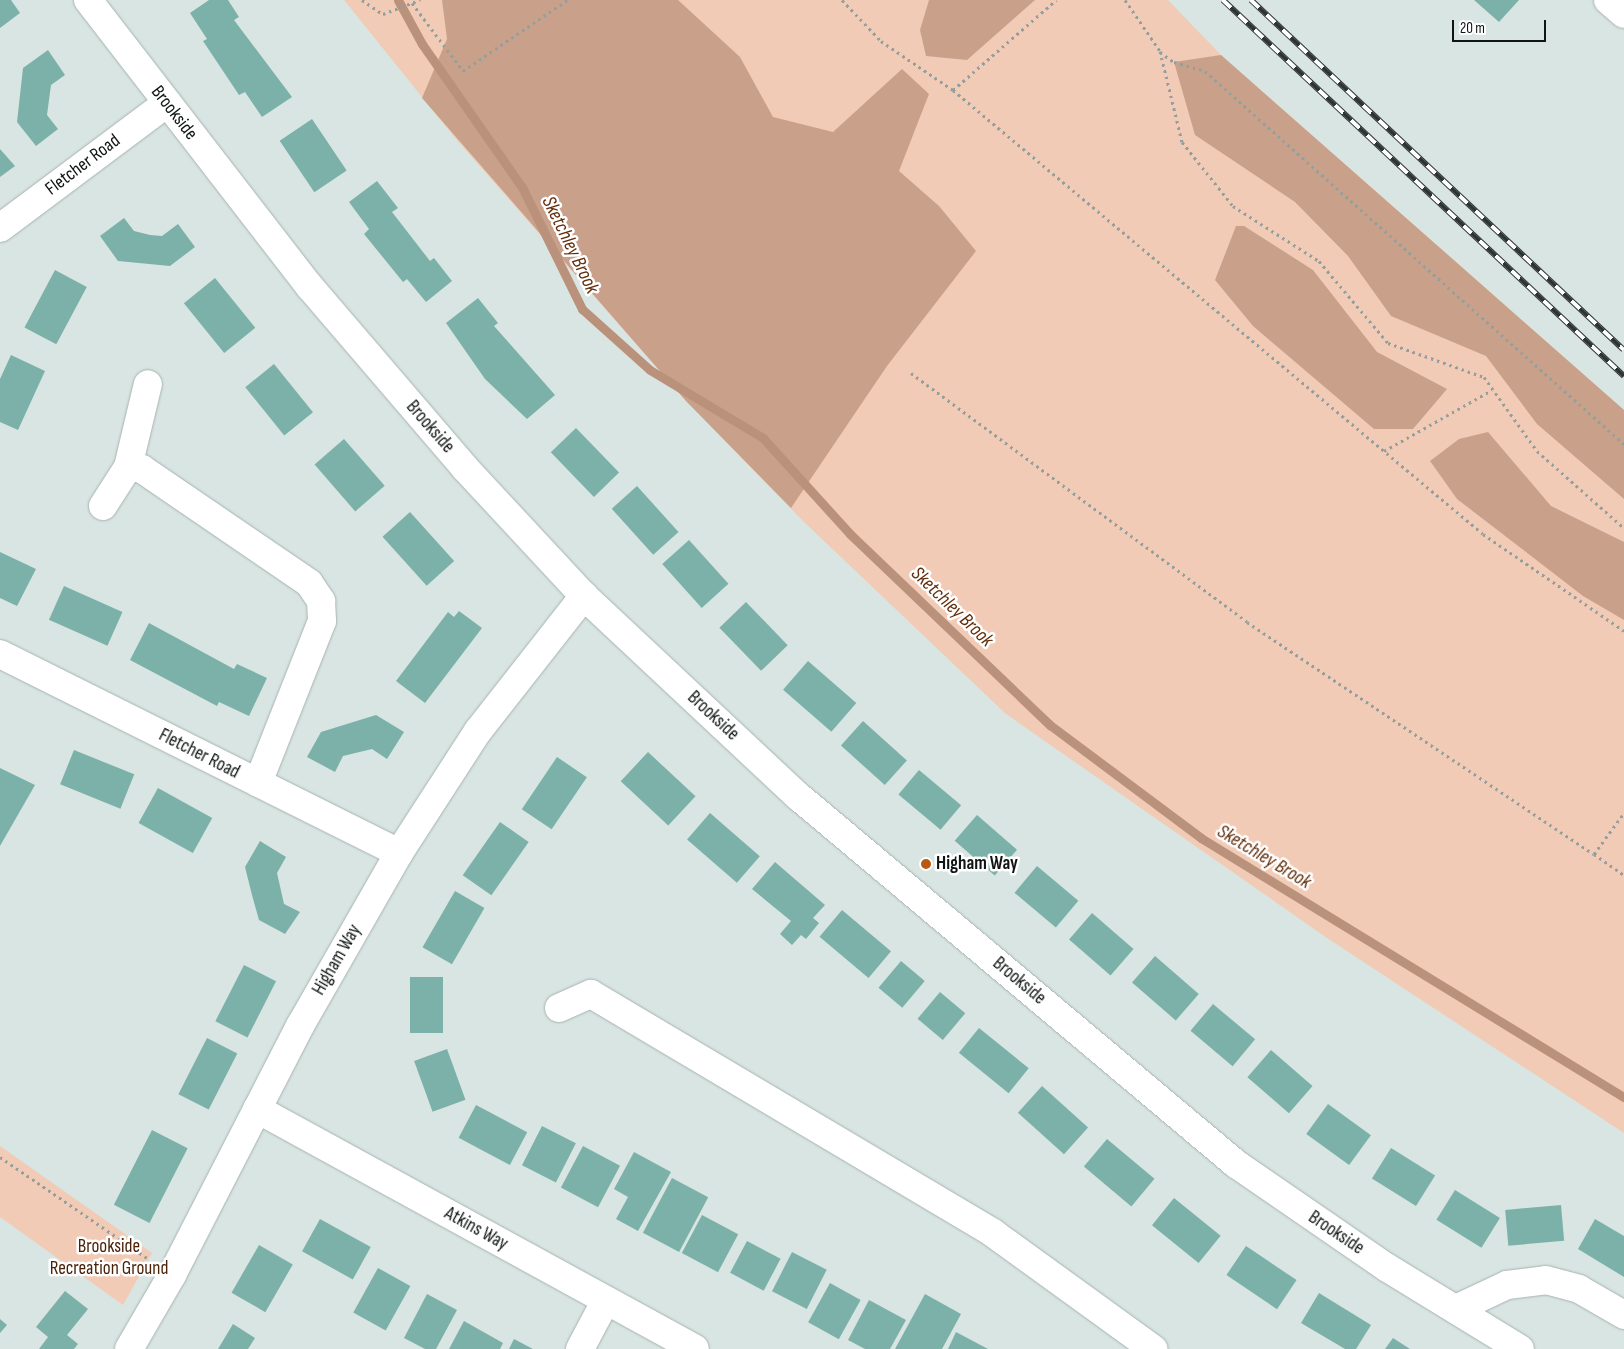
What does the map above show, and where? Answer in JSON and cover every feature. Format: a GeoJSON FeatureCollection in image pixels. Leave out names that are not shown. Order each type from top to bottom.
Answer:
{"type":"FeatureCollection","features":[{"type":"Feature","properties":{"kind":"street","name":"Brookside"},"geometry":{"type":"LineString","coordinates":[[88,0],[310,287],[465,468],[584,596],[799,797],[1236,1164],[1456,1310],[1520,1349]]}},
{"type":"Feature","properties":{"kind":"street"},"geometry":{"type":"LineString","coordinates":[[1608,0],[1624,14]]}},
{"type":"Feature","properties":{"kind":"street","name":"Fletcher Road"},"geometry":{"type":"LineString","coordinates":[[0,228],[166,103]]}},
{"type":"Feature","properties":{"kind":"street"},"geometry":{"type":"LineString","coordinates":[[103,506],[128,467],[148,384]]}},
{"type":"Feature","properties":{"kind":"street"},"geometry":{"type":"LineString","coordinates":[[128,467],[142,469],[309,583],[321,601],[322,621],[258,783]]}},
{"type":"Feature","properties":{"kind":"street","name":"Higham Way"},"geometry":{"type":"LineString","coordinates":[[129,1349],[172,1275],[257,1109],[399,853],[478,731],[584,596]]}},
{"type":"Feature","properties":{"kind":"street","name":"Fletcher Road"},"geometry":{"type":"LineString","coordinates":[[0,654],[399,853]]}},
{"type":"Feature","properties":{"kind":"street"},"geometry":{"type":"LineString","coordinates":[[559,1008],[592,994],[993,1233],[1152,1349]]}},
{"type":"Feature","properties":{"kind":"street","name":"Atkins Way"},"geometry":{"type":"LineString","coordinates":[[257,1109],[695,1349]]}},
{"type":"Feature","properties":{"kind":"street"},"geometry":{"type":"LineString","coordinates":[[1456,1310],[1507,1285],[1546,1280],[1579,1289],[1624,1316]]}},
{"type":"Feature","properties":{"kind":"street"},"geometry":{"type":"LineString","coordinates":[[580,1349],[606,1300]]}},
{"type":"Feature","properties":{"kind":"path"},"geometry":{"type":"LineString","coordinates":[[362,0],[383,14],[420,0]]}},
{"type":"Feature","properties":{"kind":"path"},"geometry":{"type":"LineString","coordinates":[[412,3],[463,71],[567,0]]}},
{"type":"Feature","properties":{"kind":"path"},"geometry":{"type":"LineString","coordinates":[[842,0],[881,41],[953,90],[1483,534],[1624,631]]}},
{"type":"Feature","properties":{"kind":"path"},"geometry":{"type":"LineString","coordinates":[[953,90],[1056,0]]}},
{"type":"Feature","properties":{"kind":"path"},"geometry":{"type":"LineString","coordinates":[[1125,0],[1160,51],[1174,62],[1205,71],[1624,444]]}},
{"type":"Feature","properties":{"kind":"path"},"geometry":{"type":"LineString","coordinates":[[1160,51],[1182,142],[1233,206],[1319,261],[1388,343],[1484,377],[1537,451],[1624,528]]}},
{"type":"Feature","properties":{"kind":"path"},"geometry":{"type":"LineString","coordinates":[[911,373],[1247,622],[1624,875]]}},
{"type":"Feature","properties":{"kind":"path"},"geometry":{"type":"LineString","coordinates":[[1384,451],[1492,389]]}},
{"type":"Feature","properties":{"kind":"path"},"geometry":{"type":"LineString","coordinates":[[1594,854],[1624,813]]}},
{"type":"Feature","properties":{"kind":"path"},"geometry":{"type":"LineString","coordinates":[[0,1156],[172,1275]]}},
{"type":"Feature","properties":{"kind":"green space"},"geometry":{"type":"Polygon","coordinates":[[[344,0],[1168,0],[1221,55],[1624,410],[1624,1133],[1327,938],[1006,714],[803,521],[686,401],[455,138],[344,0]]]}},
{"type":"Feature","properties":{"kind":"green space","name":"Brookside Recreation Ground"},"geometry":{"type":"Polygon","coordinates":[[[0,1146],[152,1253],[123,1305],[0,1217],[0,1146]]]}},
{"type":"Feature","properties":{"kind":"shaded area"},"geometry":{"type":"Polygon","coordinates":[[[442,0],[678,0],[740,57],[773,117],[833,132],[902,69],[929,94],[899,171],[939,206],[976,251],[887,366],[791,508],[686,401],[422,98],[447,39],[442,0]]]}},
{"type":"Feature","properties":{"kind":"shaded area"},"geometry":{"type":"Polygon","coordinates":[[[929,0],[1035,0],[967,60],[926,56],[920,30],[929,0]]]}},
{"type":"Feature","properties":{"kind":"shaded area"},"geometry":{"type":"Polygon","coordinates":[[[1221,55],[1624,410],[1624,499],[1537,424],[1486,356],[1391,316],[1348,256],[1295,202],[1195,135],[1174,62],[1221,55]]]}},
{"type":"Feature","properties":{"kind":"shaded area"},"geometry":{"type":"Polygon","coordinates":[[[1236,226],[1244,226],[1313,270],[1377,352],[1447,389],[1413,429],[1374,429],[1253,326],[1215,280],[1236,226]]]}},
{"type":"Feature","properties":{"kind":"shaded area"},"geometry":{"type":"Polygon","coordinates":[[[1488,432],[1551,506],[1624,542],[1624,620],[1583,596],[1457,499],[1430,461],[1459,439],[1488,432]]]}},
{"type":"Feature","properties":{"kind":"building"},"geometry":{"type":"Polygon","coordinates":[[[0,0],[11,0],[20,13],[0,28],[0,0]]]}},
{"type":"Feature","properties":{"kind":"building"},"geometry":{"type":"Polygon","coordinates":[[[209,0],[228,0],[239,17],[234,20],[292,97],[262,117],[245,92],[239,95],[203,41],[207,39],[190,13],[209,0]]]}},
{"type":"Feature","properties":{"kind":"building"},"geometry":{"type":"Polygon","coordinates":[[[1474,0],[1519,0],[1499,22],[1474,0]]]}},
{"type":"Feature","properties":{"kind":"building"},"geometry":{"type":"Polygon","coordinates":[[[48,50],[65,75],[51,85],[47,115],[58,129],[36,146],[17,122],[23,68],[48,50]]]}},
{"type":"Feature","properties":{"kind":"building"},"geometry":{"type":"Polygon","coordinates":[[[312,119],[347,170],[314,192],[280,141],[312,119]]]}},
{"type":"Feature","properties":{"kind":"building"},"geometry":{"type":"Polygon","coordinates":[[[0,149],[15,166],[0,177],[0,149]]]}},
{"type":"Feature","properties":{"kind":"building"},"geometry":{"type":"Polygon","coordinates":[[[377,181],[398,208],[392,212],[430,261],[434,258],[452,281],[426,302],[407,279],[403,282],[364,234],[369,229],[349,202],[377,181]]]}},
{"type":"Feature","properties":{"kind":"building"},"geometry":{"type":"Polygon","coordinates":[[[124,218],[134,231],[150,235],[162,236],[178,224],[195,247],[170,266],[118,261],[100,236],[124,218]]]}},
{"type":"Feature","properties":{"kind":"building"},"geometry":{"type":"Polygon","coordinates":[[[55,270],[87,287],[56,344],[24,327],[55,270]]]}},
{"type":"Feature","properties":{"kind":"building"},"geometry":{"type":"Polygon","coordinates":[[[215,278],[255,328],[224,353],[184,303],[215,278]]]}},
{"type":"Feature","properties":{"kind":"building"},"geometry":{"type":"Polygon","coordinates":[[[478,298],[498,323],[494,326],[555,395],[527,419],[485,379],[446,323],[478,298]]]}},
{"type":"Feature","properties":{"kind":"building"},"geometry":{"type":"Polygon","coordinates":[[[11,355],[45,371],[18,430],[0,422],[0,379],[11,355]]]}},
{"type":"Feature","properties":{"kind":"building"},"geometry":{"type":"Polygon","coordinates":[[[274,364],[313,412],[284,435],[245,387],[274,364]]]}},
{"type":"Feature","properties":{"kind":"building"},"geometry":{"type":"Polygon","coordinates":[[[576,428],[619,473],[594,497],[551,452],[576,428]]]}},
{"type":"Feature","properties":{"kind":"building"},"geometry":{"type":"Polygon","coordinates":[[[344,439],[385,486],[355,511],[315,465],[344,439]]]}},
{"type":"Feature","properties":{"kind":"building"},"geometry":{"type":"Polygon","coordinates":[[[637,486],[678,532],[653,555],[612,509],[637,486]]]}},
{"type":"Feature","properties":{"kind":"building"},"geometry":{"type":"Polygon","coordinates":[[[410,512],[454,561],[427,586],[383,537],[410,512]]]}},
{"type":"Feature","properties":{"kind":"building"},"geometry":{"type":"Polygon","coordinates":[[[689,540],[728,584],[702,608],[662,564],[689,540]]]}},
{"type":"Feature","properties":{"kind":"building"},"geometry":{"type":"Polygon","coordinates":[[[0,552],[36,569],[17,606],[0,598],[0,552]]]}},
{"type":"Feature","properties":{"kind":"building"},"geometry":{"type":"Polygon","coordinates":[[[64,586],[122,612],[107,646],[49,620],[64,586]]]}},
{"type":"Feature","properties":{"kind":"building"},"geometry":{"type":"Polygon","coordinates":[[[746,602],[788,645],[761,671],[719,628],[746,602]]]}},
{"type":"Feature","properties":{"kind":"building"},"geometry":{"type":"Polygon","coordinates":[[[459,611],[482,628],[425,703],[396,681],[448,612],[454,617],[459,611]]]}},
{"type":"Feature","properties":{"kind":"building"},"geometry":{"type":"Polygon","coordinates":[[[149,623],[234,669],[237,664],[267,678],[249,716],[219,702],[217,706],[130,660],[149,623]]]}},
{"type":"Feature","properties":{"kind":"building"},"geometry":{"type":"Polygon","coordinates":[[[808,661],[856,703],[831,732],[783,690],[808,661]]]}},
{"type":"Feature","properties":{"kind":"building"},"geometry":{"type":"Polygon","coordinates":[[[376,715],[404,732],[387,759],[372,749],[343,756],[335,772],[307,757],[321,732],[376,715]]]}},
{"type":"Feature","properties":{"kind":"building"},"geometry":{"type":"Polygon","coordinates":[[[863,721],[907,760],[885,785],[841,746],[863,721]]]}},
{"type":"Feature","properties":{"kind":"building"},"geometry":{"type":"Polygon","coordinates":[[[74,750],[134,774],[120,809],[60,784],[74,750]]]}},
{"type":"Feature","properties":{"kind":"building"},"geometry":{"type":"Polygon","coordinates":[[[648,752],[696,796],[668,826],[621,781],[648,752]]]}},
{"type":"Feature","properties":{"kind":"building"},"geometry":{"type":"Polygon","coordinates":[[[557,757],[587,777],[552,829],[522,809],[557,757]]]}},
{"type":"Feature","properties":{"kind":"building"},"geometry":{"type":"Polygon","coordinates":[[[0,768],[35,785],[0,846],[0,768]]]}},
{"type":"Feature","properties":{"kind":"building"},"geometry":{"type":"Polygon","coordinates":[[[919,770],[961,805],[941,830],[898,795],[919,770]]]}},
{"type":"Feature","properties":{"kind":"building"},"geometry":{"type":"Polygon","coordinates":[[[158,788],[212,818],[193,853],[139,823],[158,788]]]}},
{"type":"Feature","properties":{"kind":"building"},"geometry":{"type":"Polygon","coordinates":[[[710,813],[760,856],[737,883],[687,839],[710,813]]]}},
{"type":"Feature","properties":{"kind":"building"},"geometry":{"type":"Polygon","coordinates":[[[977,815],[1017,850],[995,875],[955,841],[977,815]]]}},
{"type":"Feature","properties":{"kind":"building"},"geometry":{"type":"Polygon","coordinates":[[[500,822],[529,842],[491,895],[463,875],[500,822]]]}},
{"type":"Feature","properties":{"kind":"building"},"geometry":{"type":"Polygon","coordinates":[[[260,841],[286,857],[277,873],[284,904],[300,912],[285,934],[259,920],[252,895],[245,867],[260,841]]]}},
{"type":"Feature","properties":{"kind":"building"},"geometry":{"type":"Polygon","coordinates":[[[775,862],[825,905],[813,918],[819,923],[806,939],[801,935],[792,945],[780,934],[791,921],[752,889],[775,862]]]}},
{"type":"Feature","properties":{"kind":"building"},"geometry":{"type":"Polygon","coordinates":[[[1037,866],[1078,901],[1056,928],[1015,893],[1037,866]]]}},
{"type":"Feature","properties":{"kind":"building"},"geometry":{"type":"Polygon","coordinates":[[[455,891],[484,908],[452,964],[422,947],[455,891]]]}},
{"type":"Feature","properties":{"kind":"building"},"geometry":{"type":"Polygon","coordinates":[[[842,910],[891,951],[869,978],[820,937],[842,910]]]}},
{"type":"Feature","properties":{"kind":"building"},"geometry":{"type":"Polygon","coordinates":[[[1092,913],[1134,949],[1111,975],[1069,939],[1092,913]]]}},
{"type":"Feature","properties":{"kind":"building"},"geometry":{"type":"Polygon","coordinates":[[[1155,956],[1199,994],[1176,1020],[1132,982],[1155,956]]]}},
{"type":"Feature","properties":{"kind":"building"},"geometry":{"type":"Polygon","coordinates":[[[901,961],[925,981],[902,1008],[879,988],[901,961]]]}},
{"type":"Feature","properties":{"kind":"building"},"geometry":{"type":"Polygon","coordinates":[[[244,965],[276,981],[247,1037],[215,1021],[244,965]]]}},
{"type":"Feature","properties":{"kind":"building"},"geometry":{"type":"Polygon","coordinates":[[[410,977],[443,977],[443,1033],[410,1033],[410,977]]]}},
{"type":"Feature","properties":{"kind":"building"},"geometry":{"type":"Polygon","coordinates":[[[940,992],[965,1013],[943,1040],[918,1019],[940,992]]]}},
{"type":"Feature","properties":{"kind":"building"},"geometry":{"type":"Polygon","coordinates":[[[1213,1004],[1255,1039],[1233,1066],[1191,1031],[1213,1004]]]}},
{"type":"Feature","properties":{"kind":"building"},"geometry":{"type":"Polygon","coordinates":[[[979,1028],[1029,1068],[1009,1093],[959,1053],[979,1028]]]}},
{"type":"Feature","properties":{"kind":"building"},"geometry":{"type":"Polygon","coordinates":[[[207,1038],[237,1053],[209,1110],[178,1094],[207,1038]]]}},
{"type":"Feature","properties":{"kind":"building"},"geometry":{"type":"Polygon","coordinates":[[[447,1049],[465,1100],[433,1112],[414,1061],[447,1049]]]}},
{"type":"Feature","properties":{"kind":"building"},"geometry":{"type":"Polygon","coordinates":[[[1271,1050],[1313,1086],[1289,1113],[1247,1077],[1271,1050]]]}},
{"type":"Feature","properties":{"kind":"building"},"geometry":{"type":"Polygon","coordinates":[[[1042,1086],[1088,1127],[1064,1154],[1018,1113],[1042,1086]]]}},
{"type":"Feature","properties":{"kind":"building"},"geometry":{"type":"Polygon","coordinates":[[[1328,1104],[1371,1135],[1349,1165],[1306,1134],[1328,1104]]]}},
{"type":"Feature","properties":{"kind":"building"},"geometry":{"type":"Polygon","coordinates":[[[476,1105],[527,1132],[510,1165],[459,1138],[476,1105]]]}},
{"type":"Feature","properties":{"kind":"building"},"geometry":{"type":"Polygon","coordinates":[[[542,1126],[576,1143],[556,1182],[522,1165],[542,1126]]]}},
{"type":"Feature","properties":{"kind":"building"},"geometry":{"type":"Polygon","coordinates":[[[152,1130],[188,1148],[150,1223],[114,1205],[152,1130]]]}},
{"type":"Feature","properties":{"kind":"building"},"geometry":{"type":"Polygon","coordinates":[[[1107,1139],[1154,1179],[1131,1206],[1084,1167],[1107,1139]]]}},
{"type":"Feature","properties":{"kind":"building"},"geometry":{"type":"Polygon","coordinates":[[[583,1146],[620,1166],[598,1207],[561,1187],[583,1146]]]}},
{"type":"Feature","properties":{"kind":"building"},"geometry":{"type":"Polygon","coordinates":[[[1391,1148],[1435,1176],[1416,1206],[1372,1179],[1391,1148]]]}},
{"type":"Feature","properties":{"kind":"building"},"geometry":{"type":"Polygon","coordinates":[[[634,1152],[671,1172],[638,1231],[616,1219],[628,1197],[614,1189],[634,1152]]]}},
{"type":"Feature","properties":{"kind":"building"},"geometry":{"type":"Polygon","coordinates":[[[672,1178],[708,1197],[679,1252],[643,1233],[672,1178]]]}},
{"type":"Feature","properties":{"kind":"building"},"geometry":{"type":"Polygon","coordinates":[[[1455,1190],[1500,1218],[1481,1248],[1436,1220],[1455,1190]]]}},
{"type":"Feature","properties":{"kind":"building"},"geometry":{"type":"Polygon","coordinates":[[[1174,1198],[1221,1236],[1199,1263],[1152,1225],[1174,1198]]]}},
{"type":"Feature","properties":{"kind":"building"},"geometry":{"type":"Polygon","coordinates":[[[1561,1205],[1564,1241],[1508,1246],[1505,1210],[1561,1205]]]}},
{"type":"Feature","properties":{"kind":"building"},"geometry":{"type":"Polygon","coordinates":[[[702,1215],[738,1234],[718,1272],[682,1253],[702,1215]]]}},
{"type":"Feature","properties":{"kind":"building"},"geometry":{"type":"Polygon","coordinates":[[[320,1219],[371,1247],[353,1279],[302,1251],[320,1219]]]}},
{"type":"Feature","properties":{"kind":"building"},"geometry":{"type":"Polygon","coordinates":[[[1595,1219],[1624,1236],[1624,1277],[1578,1249],[1595,1219]]]}},
{"type":"Feature","properties":{"kind":"building"},"geometry":{"type":"Polygon","coordinates":[[[747,1241],[781,1259],[764,1291],[730,1273],[747,1241]]]}},
{"type":"Feature","properties":{"kind":"building"},"geometry":{"type":"Polygon","coordinates":[[[259,1245],[293,1264],[265,1312],[232,1293],[259,1245]]]}},
{"type":"Feature","properties":{"kind":"building"},"geometry":{"type":"Polygon","coordinates":[[[1246,1246],[1297,1280],[1277,1309],[1226,1275],[1246,1246]]]}},
{"type":"Feature","properties":{"kind":"building"},"geometry":{"type":"Polygon","coordinates":[[[792,1252],[827,1270],[807,1309],[772,1291],[792,1252]]]}},
{"type":"Feature","properties":{"kind":"building"},"geometry":{"type":"Polygon","coordinates":[[[378,1268],[410,1286],[386,1331],[353,1313],[378,1268]]]}},
{"type":"Feature","properties":{"kind":"building"},"geometry":{"type":"Polygon","coordinates":[[[830,1283],[861,1300],[839,1339],[808,1322],[830,1283]]]}},
{"type":"Feature","properties":{"kind":"building"},"geometry":{"type":"Polygon","coordinates":[[[65,1291],[88,1309],[67,1335],[78,1344],[74,1349],[39,1349],[48,1337],[36,1327],[65,1291]]]}},
{"type":"Feature","properties":{"kind":"building"},"geometry":{"type":"Polygon","coordinates":[[[1319,1293],[1371,1325],[1356,1349],[1345,1349],[1301,1323],[1319,1293]]]}},
{"type":"Feature","properties":{"kind":"building"},"geometry":{"type":"Polygon","coordinates":[[[427,1294],[457,1310],[436,1349],[425,1349],[404,1338],[427,1294]]]}},
{"type":"Feature","properties":{"kind":"building"},"geometry":{"type":"Polygon","coordinates":[[[925,1294],[961,1314],[942,1349],[895,1349],[925,1294]]]}},
{"type":"Feature","properties":{"kind":"building"},"geometry":{"type":"Polygon","coordinates":[[[869,1300],[906,1320],[890,1349],[865,1349],[848,1340],[869,1300]]]}},
{"type":"Feature","properties":{"kind":"building"},"geometry":{"type":"Polygon","coordinates":[[[0,1319],[7,1325],[0,1333],[0,1319]]]}},
{"type":"Feature","properties":{"kind":"building"},"geometry":{"type":"Polygon","coordinates":[[[464,1321],[503,1343],[500,1349],[449,1349],[464,1321]]]}},
{"type":"Feature","properties":{"kind":"building"},"geometry":{"type":"Polygon","coordinates":[[[233,1324],[255,1338],[248,1349],[218,1349],[233,1324]]]}},
{"type":"Feature","properties":{"kind":"building"},"geometry":{"type":"Polygon","coordinates":[[[956,1332],[988,1349],[948,1349],[956,1332]]]}},
{"type":"Feature","properties":{"kind":"building"},"geometry":{"type":"Polygon","coordinates":[[[1393,1338],[1410,1349],[1385,1349],[1393,1338]]]}},
{"type":"Feature","properties":{"kind":"building"},"geometry":{"type":"Polygon","coordinates":[[[514,1339],[533,1349],[509,1349],[514,1339]]]}},
{"type":"Feature","properties":{"kind":"waterway","name":"Sketchley Brook"},"geometry":{"type":"LineString","coordinates":[[398,0],[422,44],[523,189],[582,309],[650,370],[763,438],[850,534],[1050,725],[1201,838],[1624,1097]]}},
{"type":"Feature","properties":{"kind":"railway"},"geometry":{"type":"LineString","coordinates":[[1223,0],[1624,376]]}},
{"type":"Feature","properties":{"kind":"railway"},"geometry":{"type":"LineString","coordinates":[[1251,0],[1624,350]]}},
{"type":"Feature","properties":{"kind":"place","name":"Higham Way"},"geometry":{"type":"Point","coordinates":[926,864]}}]}
